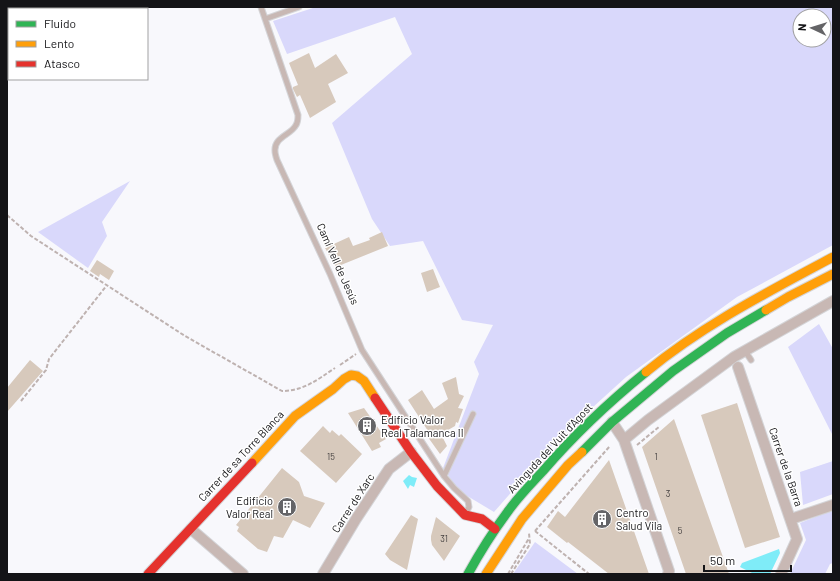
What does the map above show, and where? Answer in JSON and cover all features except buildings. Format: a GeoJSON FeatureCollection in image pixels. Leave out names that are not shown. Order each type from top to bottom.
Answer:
{"type":"FeatureCollection","features":[{"type":"Feature","properties":{"kind":"street","name":"Avinguda del Vuit d'Agost"},"geometry":{"type":"LineString","coordinates":[[468,574],[496,529],[542,470],[600,411],[659,361],[711,325],[760,296],[833,257]]}},
{"type":"Feature","properties":{"kind":"street"},"geometry":{"type":"LineString","coordinates":[[486,574],[522,520],[568,465],[612,422],[673,371],[727,333],[788,297],[833,274]]}},
{"type":"Feature","properties":{"kind":"street"},"geometry":{"type":"LineString","coordinates":[[624,440],[648,420],[734,357],[833,301]]}},
{"type":"Feature","properties":{"kind":"street","name":"Carrer de la Barra"},"geometry":{"type":"LineString","coordinates":[[738,367],[797,539],[781,574]]}},
{"type":"Feature","properties":{"kind":"street","name":"Carrer de sa Torre Blanca"},"geometry":{"type":"LineString","coordinates":[[148,574],[295,416],[334,389],[344,378],[351,375],[357,376],[364,381],[411,452]]}},
{"type":"Feature","properties":{"kind":"street"},"geometry":{"type":"LineString","coordinates":[[612,422],[624,440],[669,572],[668,574]]}},
{"type":"Feature","properties":{"kind":"street"},"geometry":{"type":"LineString","coordinates":[[411,452],[437,486],[465,515],[482,519],[496,529]]}},
{"type":"Feature","properties":{"kind":"street","name":"Carrer de Xarc"},"geometry":{"type":"LineString","coordinates":[[323,574],[356,519],[389,469],[411,452]]}},
{"type":"Feature","properties":{"kind":"street"},"geometry":{"type":"LineString","coordinates":[[791,519],[833,505]]}},
{"type":"Feature","properties":{"kind":"street"},"geometry":{"type":"LineString","coordinates":[[191,529],[243,574]]}},
{"type":"Feature","properties":{"kind":"lane","name":"Camí Vell de Jesús"},"geometry":{"type":"LineString","coordinates":[[261,7],[298,115],[298,122],[296,126],[277,143],[275,148],[277,160],[330,274],[362,350],[444,476],[468,501],[469,507],[465,515]]}},
{"type":"Feature","properties":{"kind":"lane"},"geometry":{"type":"LineString","coordinates":[[265,19],[299,7]]}},
{"type":"Feature","properties":{"kind":"lane"},"geometry":{"type":"LineString","coordinates":[[745,351],[752,360]]}},
{"type":"Feature","properties":{"kind":"lane"},"geometry":{"type":"LineString","coordinates":[[444,476],[473,414]]}},
{"type":"Feature","properties":{"kind":"path"},"geometry":{"type":"LineString","coordinates":[[7,215],[31,236],[185,336],[282,391],[291,391],[308,386],[362,350]]}},
{"type":"Feature","properties":{"kind":"path"},"geometry":{"type":"LineString","coordinates":[[21,401],[46,370],[49,360],[107,285]]}},
{"type":"Feature","properties":{"kind":"path"},"geometry":{"type":"LineString","coordinates":[[589,574],[535,531],[610,446]]}},
{"type":"Feature","properties":{"kind":"path"},"geometry":{"type":"LineString","coordinates":[[508,574],[529,537]]}},
{"type":"Feature","properties":{"kind":"shaded area"},"geometry":{"type":"Polygon","coordinates":[[[316,7],[833,7],[833,245],[737,297],[626,377],[558,439],[494,512],[459,491],[443,468],[479,374],[474,362],[493,325],[462,320],[423,241],[390,246],[372,219],[332,123],[412,54],[395,17],[287,54],[273,21],[316,7]]]}},
{"type":"Feature","properties":{"kind":"shaded area"},"geometry":{"type":"Polygon","coordinates":[[[130,181],[102,222],[107,236],[88,268],[38,232],[130,181]]]}},
{"type":"Feature","properties":{"kind":"shaded area"},"geometry":{"type":"Polygon","coordinates":[[[819,324],[833,349],[833,436],[788,347],[819,324]]]}},
{"type":"Feature","properties":{"kind":"shaded area"},"geometry":{"type":"Polygon","coordinates":[[[833,461],[833,494],[803,505],[800,472],[833,461]]]}},
{"type":"Feature","properties":{"kind":"shaded area"},"geometry":{"type":"Polygon","coordinates":[[[833,510],[833,563],[830,564],[825,574],[790,574],[806,540],[800,523],[833,510]]]}},
{"type":"Feature","properties":{"kind":"shaded area"},"geometry":{"type":"Polygon","coordinates":[[[535,542],[578,574],[513,574],[535,542]]]}},
{"type":"Feature","properties":{"kind":"water"},"geometry":{"type":"Polygon","coordinates":[[[409,475],[417,478],[414,487],[410,485],[408,489],[403,481],[409,475]]]}},
{"type":"Feature","properties":{"kind":"water"},"geometry":{"type":"Polygon","coordinates":[[[779,549],[780,553],[770,574],[754,574],[740,567],[742,563],[779,549]]]}},
{"type":"Feature","properties":{"kind":"traffic: fast"},"geometry":{"type":"LineString","coordinates":[[582,452],[612,422],[673,371],[727,333],[766,310]]}},
{"type":"Feature","properties":{"kind":"traffic: fast"},"geometry":{"type":"LineString","coordinates":[[468,574],[482,549],[521,495],[579,432],[605,407],[646,372]]}},
{"type":"Feature","properties":{"kind":"traffic: slow"},"geometry":{"type":"LineString","coordinates":[[646,372],[690,339],[713,324],[760,296],[833,257]]}},
{"type":"Feature","properties":{"kind":"traffic: slow"},"geometry":{"type":"LineString","coordinates":[[766,310],[833,274]]}},
{"type":"Feature","properties":{"kind":"traffic: slow"},"geometry":{"type":"LineString","coordinates":[[252,463],[295,416],[351,375],[357,376],[364,381],[375,398]]}},
{"type":"Feature","properties":{"kind":"traffic: slow"},"geometry":{"type":"LineString","coordinates":[[486,574],[522,519],[568,465],[582,452]]}},
{"type":"Feature","properties":{"kind":"traffic: jam"},"geometry":{"type":"LineString","coordinates":[[375,398],[411,452],[437,486],[465,515],[482,519],[495,529]]}},
{"type":"Feature","properties":{"kind":"traffic: jam"},"geometry":{"type":"LineString","coordinates":[[148,574],[252,463]]}},
{"type":"Feature","properties":{"kind":"place","name":"Edificio Valor Real Talamanca II"},"geometry":{"type":"Point","coordinates":[367,426]}},
{"type":"Feature","properties":{"kind":"place","name":"Edificio Valor Real"},"geometry":{"type":"Point","coordinates":[287,507]}},
{"type":"Feature","properties":{"kind":"place","name":"Centro Salud Vila"},"geometry":{"type":"Point","coordinates":[602,519]}}]}
